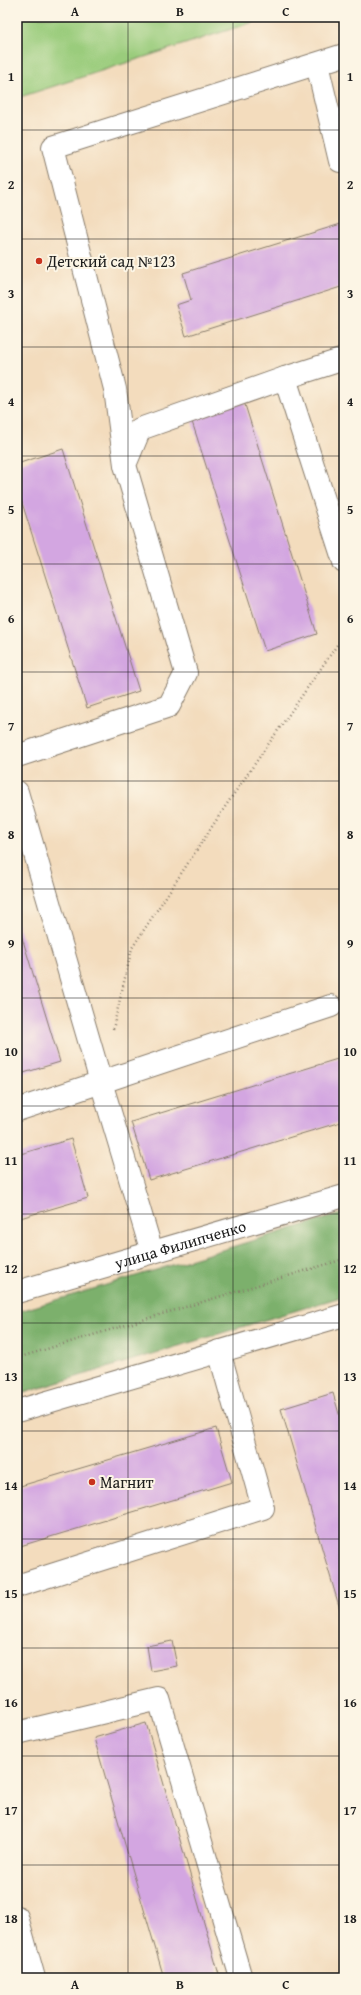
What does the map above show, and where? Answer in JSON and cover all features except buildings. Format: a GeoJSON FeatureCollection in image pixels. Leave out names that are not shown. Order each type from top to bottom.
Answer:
{"type":"FeatureCollection","features":[{"type":"Feature","properties":{"kind":"street"},"geometry":{"type":"LineString","coordinates":[[17,756],[169,706],[186,673],[125,464],[115,389],[53,147],[344,55]]}},
{"type":"Feature","properties":{"kind":"street"},"geometry":{"type":"LineString","coordinates":[[318,64],[340,161]]}},
{"type":"Feature","properties":{"kind":"street"},"geometry":{"type":"LineString","coordinates":[[125,464],[140,429],[344,358]]}},
{"type":"Feature","properties":{"kind":"street"},"geometry":{"type":"LineString","coordinates":[[285,378],[340,534],[344,562]]}},
{"type":"Feature","properties":{"kind":"street"},"geometry":{"type":"LineString","coordinates":[[17,792],[152,1252]]}},
{"type":"Feature","properties":{"kind":"street"},"geometry":{"type":"LineString","coordinates":[[17,1110],[331,1006]]}},
{"type":"Feature","properties":{"kind":"street","name":"улица Филипченко"},"geometry":{"type":"LineString","coordinates":[[17,1292],[344,1196]]}},
{"type":"Feature","properties":{"kind":"street"},"geometry":{"type":"LineString","coordinates":[[17,1411],[344,1315]]}},
{"type":"Feature","properties":{"kind":"street"},"geometry":{"type":"LineString","coordinates":[[17,1586],[263,1508],[219,1351]]}},
{"type":"Feature","properties":{"kind":"street"},"geometry":{"type":"LineString","coordinates":[[17,1733],[159,1699],[241,1978]]}},
{"type":"Feature","properties":{"kind":"street"},"geometry":{"type":"LineString","coordinates":[[17,1917],[34,1978]]}},
{"type":"Feature","properties":{"kind":"path"},"geometry":{"type":"LineString","coordinates":[[113,1030],[132,948],[229,801],[344,635]]}},
{"type":"Feature","properties":{"kind":"path"},"geometry":{"type":"LineString","coordinates":[[17,1358],[344,1259]]}},
{"type":"Feature","properties":{"kind":"green space"},"geometry":{"type":"Polygon","coordinates":[[[17,17],[269,17],[17,98],[17,17]]]}},
{"type":"Feature","properties":{"kind":"green space"},"geometry":{"type":"Polygon","coordinates":[[[344,1213],[344,1296],[17,1395],[17,1312],[344,1213]]]}},
{"type":"Feature","properties":{"kind":"place","name":"Детский сад №123"},"geometry":{"type":"Point","coordinates":[39,261]}},
{"type":"Feature","properties":{"kind":"place","name":"Магнит"},"geometry":{"type":"Point","coordinates":[92,1482]}}]}
